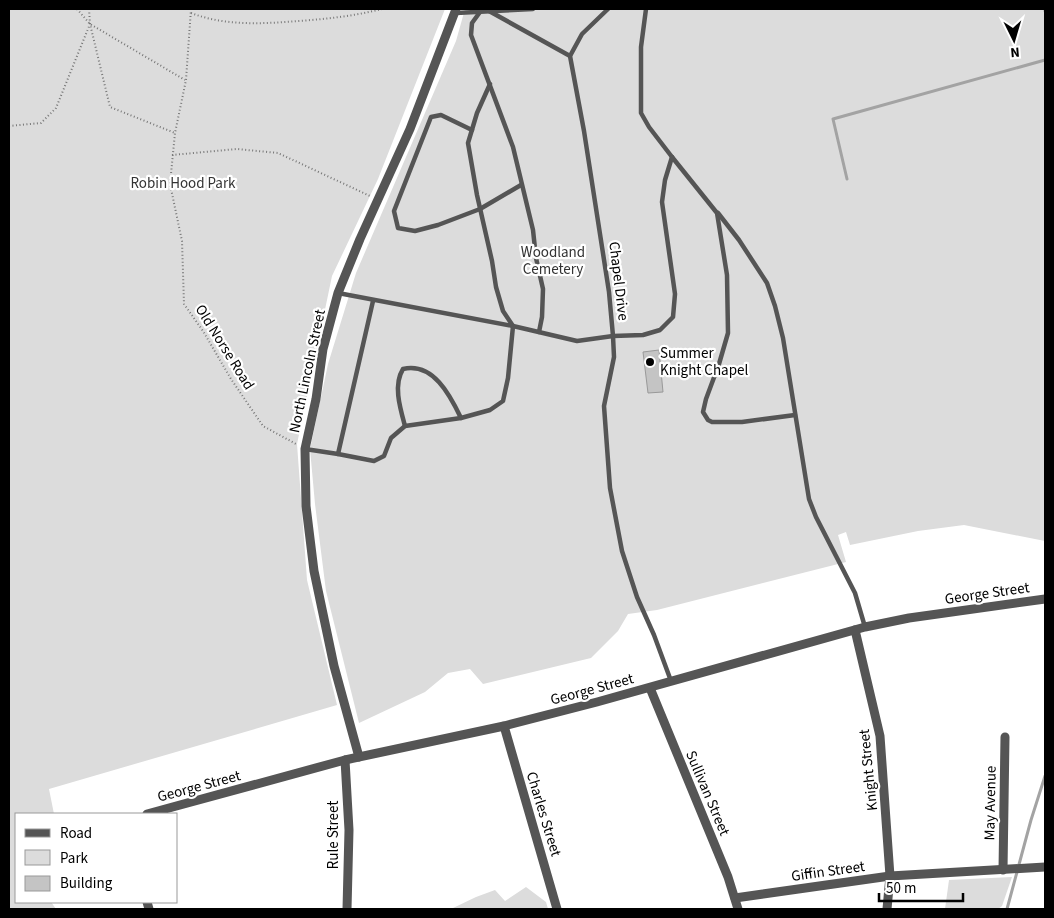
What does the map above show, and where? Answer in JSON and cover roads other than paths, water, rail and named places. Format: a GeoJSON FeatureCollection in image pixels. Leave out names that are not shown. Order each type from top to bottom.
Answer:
{"type":"FeatureCollection","features":[{"type":"Feature","properties":{"kind":"street","name":"North Lincoln Street"},"geometry":{"type":"LineString","coordinates":[[359,757],[334,666],[314,571],[306,506],[305,449],[316,399],[323,349],[338,293],[360,239],[410,129],[456,11]]}},
{"type":"Feature","properties":{"kind":"street","name":"George Street"},"geometry":{"type":"LineString","coordinates":[[151,813],[345,760],[504,726],[650,688],[865,627],[909,618],[1045,599]]}},
{"type":"Feature","properties":{"kind":"street","name":"Knight Street"},"geometry":{"type":"LineString","coordinates":[[854,630],[880,736],[890,876],[887,909]]}},
{"type":"Feature","properties":{"kind":"street","name":"Sullivan Street"},"geometry":{"type":"LineString","coordinates":[[650,688],[738,909]]}},
{"type":"Feature","properties":{"kind":"street","name":"Charles Street"},"geometry":{"type":"LineString","coordinates":[[504,726],[557,909]]}},
{"type":"Feature","properties":{"kind":"street","name":"May Avenue"},"geometry":{"type":"LineString","coordinates":[[1005,737],[1008,869]]}},
{"type":"Feature","properties":{"kind":"street","name":"Rule Street"},"geometry":{"type":"LineString","coordinates":[[345,760],[348,830],[346,909]]}},
{"type":"Feature","properties":{"kind":"street","name":"Giffin Street"},"geometry":{"type":"LineString","coordinates":[[735,898],[890,876],[1045,867]]}},
{"type":"Feature","properties":{"kind":"lane"},"geometry":{"type":"LineString","coordinates":[[456,11],[480,12],[533,9]]}},
{"type":"Feature","properties":{"kind":"lane"},"geometry":{"type":"LineString","coordinates":[[489,10],[570,56],[582,34],[608,9]]}},
{"type":"Feature","properties":{"kind":"lane"},"geometry":{"type":"LineString","coordinates":[[646,9],[641,47],[641,113],[672,158],[739,240],[767,283],[783,338],[809,500],[855,593],[865,627]]}},
{"type":"Feature","properties":{"kind":"lane"},"geometry":{"type":"LineString","coordinates":[[480,12],[472,23],[471,35],[513,147],[532,230],[543,290],[542,317],[539,332]]}},
{"type":"Feature","properties":{"kind":"lane","name":"Chapel Drive"},"geometry":{"type":"LineString","coordinates":[[570,56],[586,140],[609,292],[614,357],[604,406],[610,488],[622,551],[637,597],[654,635],[671,681]]}},
{"type":"Feature","properties":{"kind":"lane"},"geometry":{"type":"LineString","coordinates":[[305,449],[374,461],[384,456],[390,438],[405,426],[461,418],[490,410],[503,401],[508,378],[513,326],[503,311],[496,287],[468,143],[477,113],[490,84]]}},
{"type":"Feature","properties":{"kind":"lane"},"geometry":{"type":"LineString","coordinates":[[472,130],[441,115],[431,117],[394,211],[398,228],[415,232],[438,225],[480,209],[521,185]]}},
{"type":"Feature","properties":{"kind":"lane"},"geometry":{"type":"LineString","coordinates":[[338,293],[513,326],[577,341],[613,336],[643,335],[660,330],[673,317],[675,294],[662,202],[664,180],[672,158]]}},
{"type":"Feature","properties":{"kind":"lane"},"geometry":{"type":"LineString","coordinates":[[717,213],[727,276],[728,333],[706,399],[704,412],[708,420],[712,422],[742,422],[795,415]]}},
{"type":"Feature","properties":{"kind":"lane"},"geometry":{"type":"LineString","coordinates":[[338,454],[373,300]]}},
{"type":"Feature","properties":{"kind":"lane"},"geometry":{"type":"LineString","coordinates":[[405,426],[400,408],[398,377],[404,369],[413,367],[424,369],[434,376],[449,394],[461,418]]}},
{"type":"Feature","properties":{"kind":"waterway"},"geometry":{"type":"LineString","coordinates":[[847,179],[833,119],[1045,60]]}},
{"type":"Feature","properties":{"kind":"waterway"},"geometry":{"type":"LineString","coordinates":[[1007,909],[1045,776]]}},
{"type":"Feature","properties":{"kind":"place","name":"Summer Knight Chapel"},"geometry":{"type":"Point","coordinates":[650,362]}},
{"type":"Feature","properties":{"kind":"park label","name":"Robin Hood Park"},"geometry":{"type":"Point","coordinates":[183,183]}},
{"type":"Feature","properties":{"kind":"park label","name":"Woodland Cemetery"},"geometry":{"type":"Point","coordinates":[553,260]}}]}
